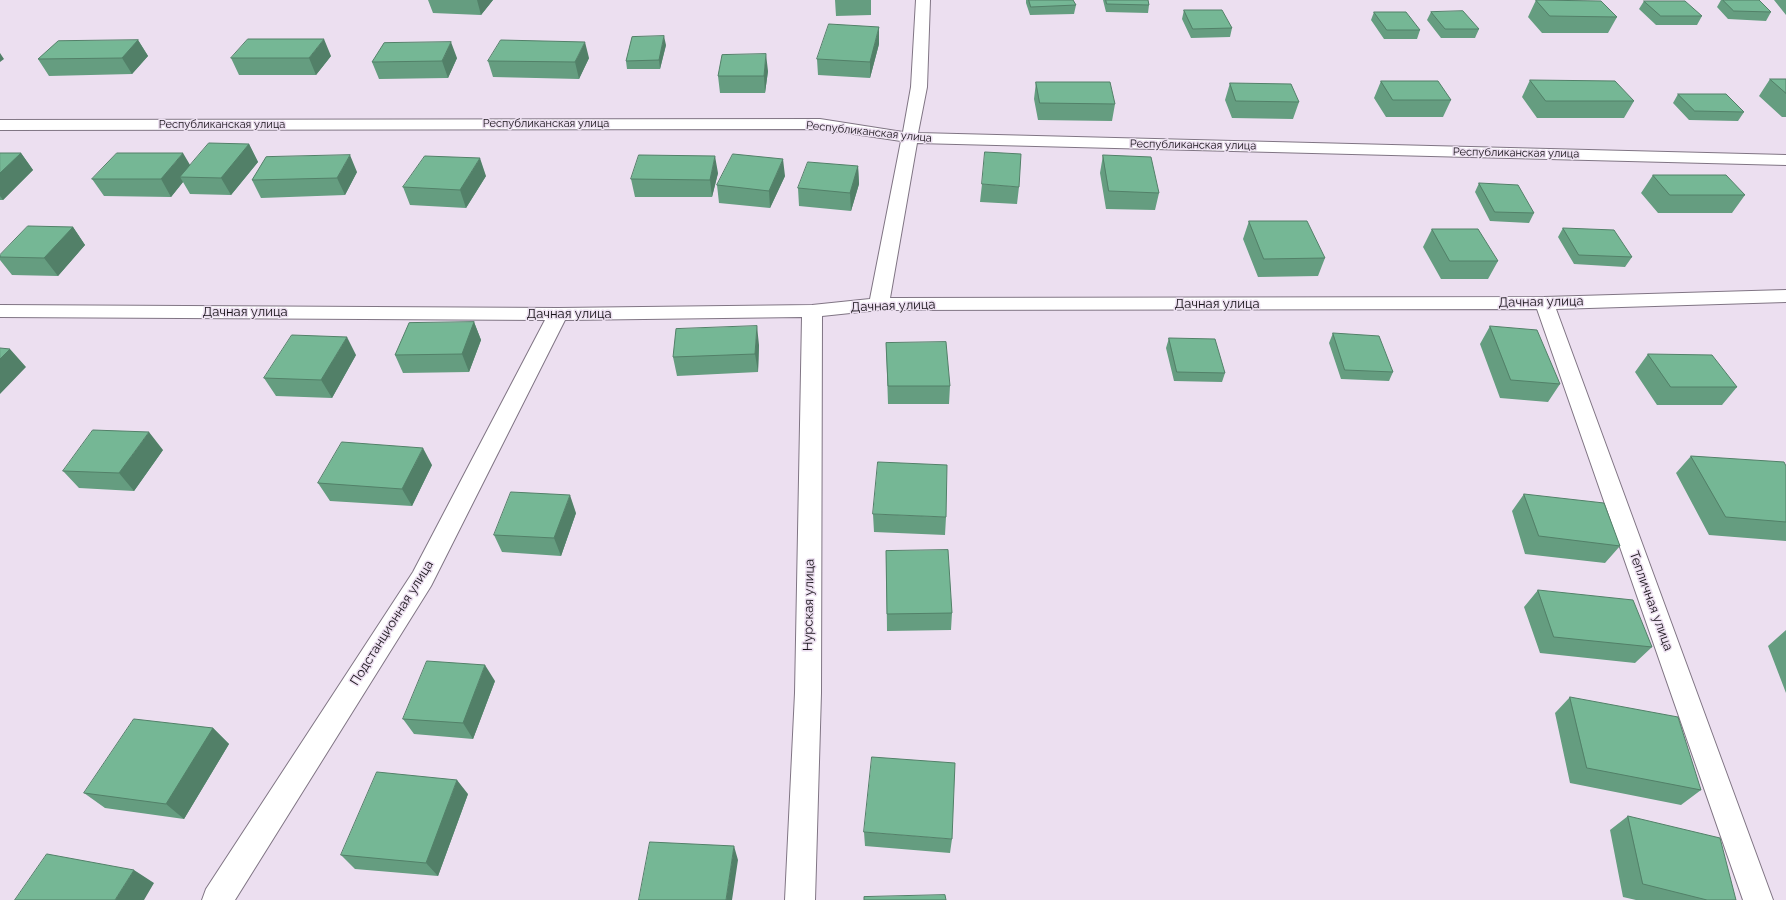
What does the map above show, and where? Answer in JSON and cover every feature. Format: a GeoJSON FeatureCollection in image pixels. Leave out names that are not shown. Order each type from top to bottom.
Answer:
{"type":"FeatureCollection","features":[{"type":"Feature","properties":{"kind":"street"},"geometry":{"type":"LineString","coordinates":[[879,304],[919,87],[922,0]]}},
{"type":"Feature","properties":{"kind":"street","name":"Республиканская улица"},"geometry":{"type":"LineString","coordinates":[[0,125],[820,124],[910,138],[1786,160]]}},
{"type":"Feature","properties":{"kind":"street","name":"Дачная улица"},"geometry":{"type":"LineString","coordinates":[[0,311],[558,314],[812,311],[879,304],[1382,304],[1544,302],[1786,296]]}},
{"type":"Feature","properties":{"kind":"street","name":"Тепличная улица"},"geometry":{"type":"LineString","coordinates":[[1544,302],[1758,900]]}},
{"type":"Feature","properties":{"kind":"street","name":"Нурская улица"},"geometry":{"type":"LineString","coordinates":[[800,900],[808,693],[812,311]]}},
{"type":"Feature","properties":{"kind":"street","name":"Подстанционная улица"},"geometry":{"type":"LineString","coordinates":[[217,900],[422,580],[558,314]]}},
{"type":"Feature","properties":{"kind":"building"},"geometry":{"type":"Polygon","coordinates":[[[1029,0],[1073,0],[1076,5],[1031,7],[1029,0]]]}},
{"type":"Feature","properties":{"kind":"building"},"geometry":{"type":"Polygon","coordinates":[[[1106,0],[1148,0],[1149,5],[1107,4],[1106,0]]]}},
{"type":"Feature","properties":{"kind":"building"},"geometry":{"type":"Polygon","coordinates":[[[1536,0],[1601,1],[1617,17],[1550,16],[1536,0]]]}},
{"type":"Feature","properties":{"kind":"building"},"geometry":{"type":"Polygon","coordinates":[[[1723,0],[1759,0],[1771,12],[1734,11],[1723,0]]]}},
{"type":"Feature","properties":{"kind":"building"},"geometry":{"type":"Polygon","coordinates":[[[1644,1],[1685,1],[1702,16],[1661,16],[1644,1]]]}},
{"type":"Feature","properties":{"kind":"building"},"geometry":{"type":"Polygon","coordinates":[[[1184,10],[1222,10],[1232,28],[1193,29],[1184,10]]]}},
{"type":"Feature","properties":{"kind":"building"},"geometry":{"type":"Polygon","coordinates":[[[1463,11],[1479,29],[1445,29],[1431,12],[1463,11]]]}},
{"type":"Feature","properties":{"kind":"building"},"geometry":{"type":"Polygon","coordinates":[[[1374,12],[1406,12],[1420,30],[1387,30],[1374,12]]]}},
{"type":"Feature","properties":{"kind":"building"},"geometry":{"type":"Polygon","coordinates":[[[829,24],[879,27],[870,62],[817,59],[829,24]]]}},
{"type":"Feature","properties":{"kind":"building"},"geometry":{"type":"Polygon","coordinates":[[[664,36],[659,60],[626,61],[632,37],[664,36]]]}},
{"type":"Feature","properties":{"kind":"building"},"geometry":{"type":"Polygon","coordinates":[[[248,39],[324,39],[309,58],[231,58],[248,39]]]}},
{"type":"Feature","properties":{"kind":"building"},"geometry":{"type":"Polygon","coordinates":[[[138,40],[122,58],[38,59],[58,41],[138,40]]]}},
{"type":"Feature","properties":{"kind":"building"},"geometry":{"type":"Polygon","coordinates":[[[501,40],[585,42],[575,62],[488,61],[501,40]]]}},
{"type":"Feature","properties":{"kind":"building"},"geometry":{"type":"Polygon","coordinates":[[[451,42],[442,61],[372,62],[384,43],[451,42]]]}},
{"type":"Feature","properties":{"kind":"building"},"geometry":{"type":"Polygon","coordinates":[[[766,54],[764,76],[718,76],[722,55],[766,54]]]}},
{"type":"Feature","properties":{"kind":"building"},"geometry":{"type":"Polygon","coordinates":[[[1770,79],[1786,79],[1786,93],[1770,79]]]}},
{"type":"Feature","properties":{"kind":"building"},"geometry":{"type":"Polygon","coordinates":[[[1530,80],[1615,81],[1634,101],[1546,101],[1530,80]]]}},
{"type":"Feature","properties":{"kind":"building"},"geometry":{"type":"Polygon","coordinates":[[[1381,81],[1438,81],[1451,100],[1393,100],[1381,81]]]}},
{"type":"Feature","properties":{"kind":"building"},"geometry":{"type":"Polygon","coordinates":[[[1036,82],[1110,82],[1115,104],[1040,103],[1036,82]]]}},
{"type":"Feature","properties":{"kind":"building"},"geometry":{"type":"Polygon","coordinates":[[[1230,83],[1291,84],[1299,102],[1236,101],[1230,83]]]}},
{"type":"Feature","properties":{"kind":"building"},"geometry":{"type":"Polygon","coordinates":[[[1678,94],[1726,94],[1744,112],[1695,111],[1678,94]]]}},
{"type":"Feature","properties":{"kind":"building"},"geometry":{"type":"Polygon","coordinates":[[[209,143],[249,144],[221,178],[180,177],[209,143]]]}},
{"type":"Feature","properties":{"kind":"building"},"geometry":{"type":"Polygon","coordinates":[[[985,152],[1021,154],[1019,187],[982,184],[985,152]]]}},
{"type":"Feature","properties":{"kind":"building"},"geometry":{"type":"Polygon","coordinates":[[[0,153],[21,153],[0,173],[0,153]]]}},
{"type":"Feature","properties":{"kind":"building"},"geometry":{"type":"Polygon","coordinates":[[[117,153],[183,153],[161,179],[92,179],[117,153]]]}},
{"type":"Feature","properties":{"kind":"building"},"geometry":{"type":"Polygon","coordinates":[[[733,154],[783,159],[769,191],[717,185],[733,154]]]}},
{"type":"Feature","properties":{"kind":"building"},"geometry":{"type":"Polygon","coordinates":[[[350,155],[337,178],[252,180],[266,157],[350,155]]]}},
{"type":"Feature","properties":{"kind":"building"},"geometry":{"type":"Polygon","coordinates":[[[639,155],[715,156],[710,180],[631,179],[639,155]]]}},
{"type":"Feature","properties":{"kind":"building"},"geometry":{"type":"Polygon","coordinates":[[[1103,155],[1151,157],[1159,193],[1109,191],[1103,155]]]}},
{"type":"Feature","properties":{"kind":"building"},"geometry":{"type":"Polygon","coordinates":[[[425,156],[480,158],[460,190],[403,187],[425,156]]]}},
{"type":"Feature","properties":{"kind":"building"},"geometry":{"type":"Polygon","coordinates":[[[808,162],[858,166],[850,193],[798,188],[808,162]]]}},
{"type":"Feature","properties":{"kind":"building"},"geometry":{"type":"Polygon","coordinates":[[[1653,175],[1726,175],[1745,195],[1670,195],[1653,175]]]}},
{"type":"Feature","properties":{"kind":"building"},"geometry":{"type":"Polygon","coordinates":[[[1479,183],[1518,185],[1534,213],[1495,212],[1479,183]]]}},
{"type":"Feature","properties":{"kind":"building"},"geometry":{"type":"Polygon","coordinates":[[[1249,221],[1307,221],[1325,258],[1264,259],[1249,221]]]}},
{"type":"Feature","properties":{"kind":"building"},"geometry":{"type":"Polygon","coordinates":[[[28,226],[73,227],[44,258],[0,257],[0,255],[28,226]]]}},
{"type":"Feature","properties":{"kind":"building"},"geometry":{"type":"Polygon","coordinates":[[[1563,228],[1614,230],[1632,257],[1579,255],[1563,228]]]}},
{"type":"Feature","properties":{"kind":"building"},"geometry":{"type":"Polygon","coordinates":[[[1432,229],[1478,229],[1498,261],[1450,261],[1432,229]]]}},
{"type":"Feature","properties":{"kind":"building"},"geometry":{"type":"Polygon","coordinates":[[[474,322],[462,354],[395,355],[409,323],[474,322]]]}},
{"type":"Feature","properties":{"kind":"building"},"geometry":{"type":"Polygon","coordinates":[[[757,326],[755,354],[673,357],[676,329],[757,326]]]}},
{"type":"Feature","properties":{"kind":"building"},"geometry":{"type":"Polygon","coordinates":[[[1490,326],[1537,330],[1560,384],[1511,380],[1490,326]]]}},
{"type":"Feature","properties":{"kind":"building"},"geometry":{"type":"Polygon","coordinates":[[[1333,333],[1379,336],[1393,372],[1345,370],[1333,333]]]}},
{"type":"Feature","properties":{"kind":"building"},"geometry":{"type":"Polygon","coordinates":[[[292,335],[347,337],[321,380],[264,378],[292,335]]]}},
{"type":"Feature","properties":{"kind":"building"},"geometry":{"type":"Polygon","coordinates":[[[1169,338],[1215,339],[1225,373],[1177,372],[1169,338]]]}},
{"type":"Feature","properties":{"kind":"building"},"geometry":{"type":"Polygon","coordinates":[[[946,342],[950,386],[888,386],[886,343],[946,342]]]}},
{"type":"Feature","properties":{"kind":"building"},"geometry":{"type":"Polygon","coordinates":[[[0,348],[10,349],[0,359],[0,348]]]}},
{"type":"Feature","properties":{"kind":"building"},"geometry":{"type":"Polygon","coordinates":[[[1648,354],[1712,355],[1737,387],[1671,387],[1648,354]]]}},
{"type":"Feature","properties":{"kind":"building"},"geometry":{"type":"Polygon","coordinates":[[[93,430],[149,432],[119,473],[63,471],[93,430]]]}},
{"type":"Feature","properties":{"kind":"building"},"geometry":{"type":"Polygon","coordinates":[[[342,442],[423,448],[402,489],[318,483],[342,442]]]}},
{"type":"Feature","properties":{"kind":"building"},"geometry":{"type":"Polygon","coordinates":[[[1691,456],[1784,462],[1786,466],[1786,522],[1726,517],[1691,456]]]}},
{"type":"Feature","properties":{"kind":"building"},"geometry":{"type":"Polygon","coordinates":[[[878,462],[947,465],[946,517],[873,514],[878,462]]]}},
{"type":"Feature","properties":{"kind":"building"},"geometry":{"type":"Polygon","coordinates":[[[511,492],[570,495],[554,538],[494,535],[511,492]]]}},
{"type":"Feature","properties":{"kind":"building"},"geometry":{"type":"Polygon","coordinates":[[[1524,494],[1604,503],[1620,546],[1539,536],[1524,494]]]}},
{"type":"Feature","properties":{"kind":"building"},"geometry":{"type":"Polygon","coordinates":[[[948,550],[952,613],[887,614],[886,551],[948,550]]]}},
{"type":"Feature","properties":{"kind":"building"},"geometry":{"type":"Polygon","coordinates":[[[1538,590],[1633,600],[1652,647],[1554,637],[1538,590]]]}},
{"type":"Feature","properties":{"kind":"building"},"geometry":{"type":"Polygon","coordinates":[[[427,661],[485,665],[463,723],[403,719],[427,661]]]}},
{"type":"Feature","properties":{"kind":"building"},"geometry":{"type":"Polygon","coordinates":[[[1570,697],[1678,717],[1701,790],[1587,768],[1570,697]]]}},
{"type":"Feature","properties":{"kind":"building"},"geometry":{"type":"Polygon","coordinates":[[[134,719],[213,728],[166,804],[84,793],[134,719]]]}},
{"type":"Feature","properties":{"kind":"building"},"geometry":{"type":"Polygon","coordinates":[[[872,757],[955,763],[952,839],[864,832],[872,757]]]}},
{"type":"Feature","properties":{"kind":"building"},"geometry":{"type":"Polygon","coordinates":[[[377,772],[457,780],[426,863],[341,855],[377,772]]]}},
{"type":"Feature","properties":{"kind":"building"},"geometry":{"type":"Polygon","coordinates":[[[1628,816],[1720,838],[1736,900],[1707,900],[1643,884],[1628,816]]]}},
{"type":"Feature","properties":{"kind":"building"},"geometry":{"type":"Polygon","coordinates":[[[650,842],[734,846],[726,900],[639,900],[650,842]]]}},
{"type":"Feature","properties":{"kind":"building"},"geometry":{"type":"Polygon","coordinates":[[[47,854],[134,870],[115,900],[15,900],[47,854]]]}},
{"type":"Feature","properties":{"kind":"building"},"geometry":{"type":"Polygon","coordinates":[[[945,895],[946,900],[864,900],[864,897],[945,895]]]}}]}
